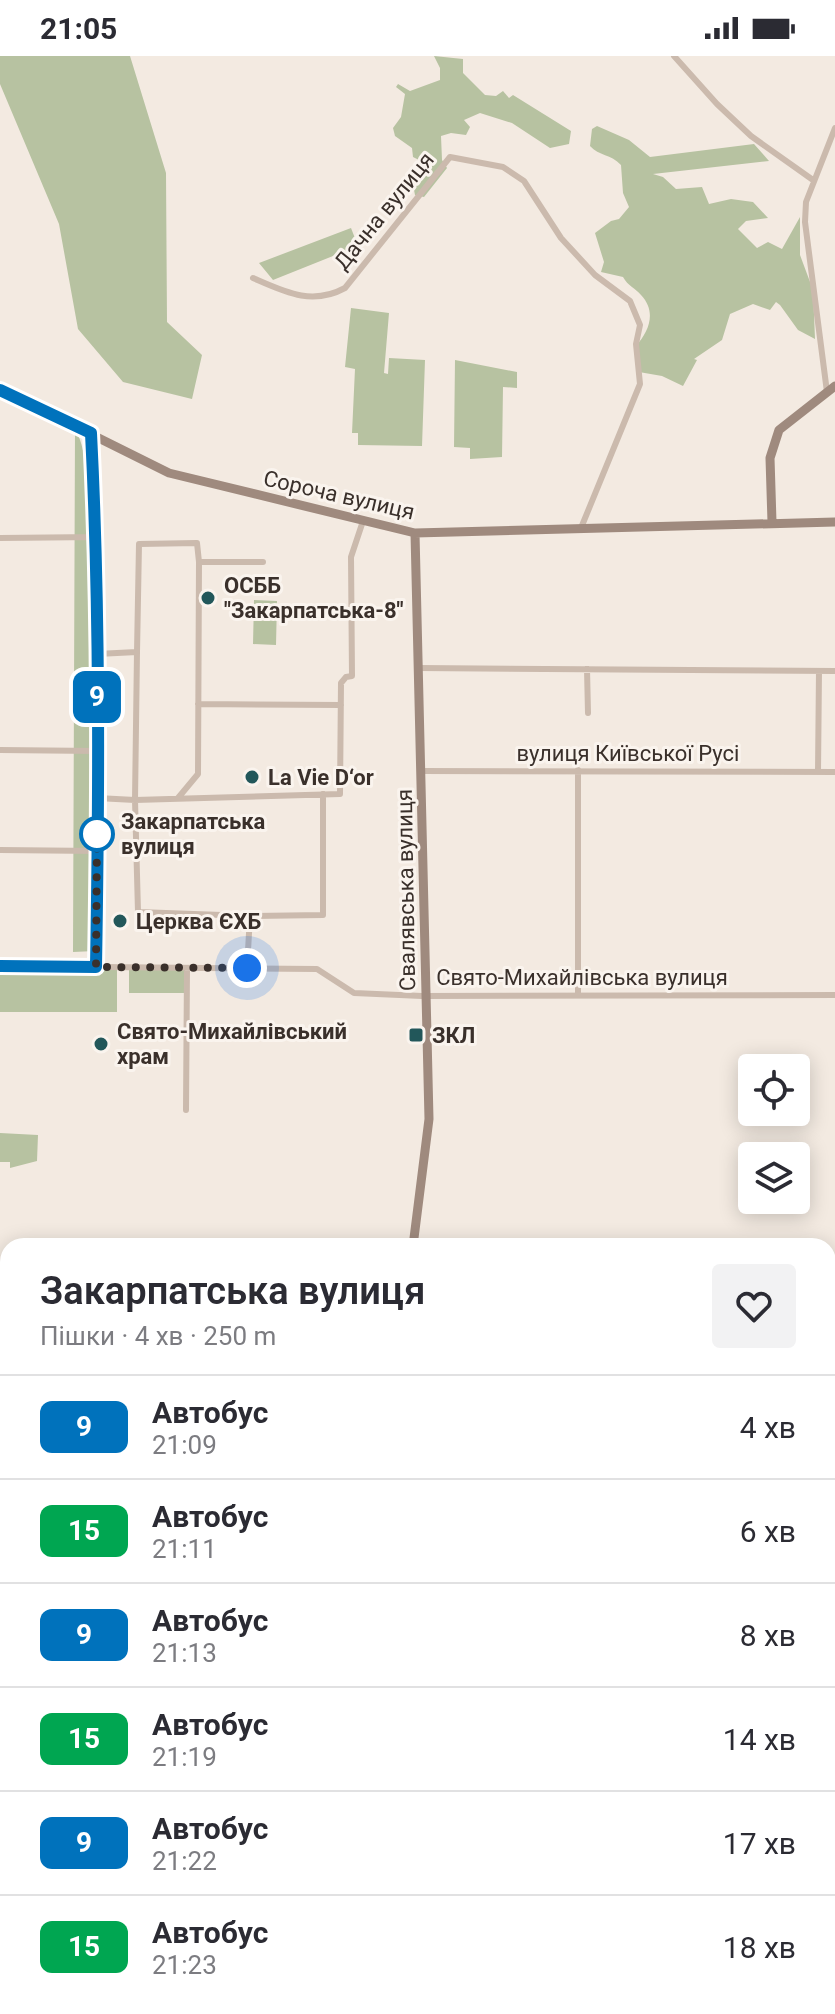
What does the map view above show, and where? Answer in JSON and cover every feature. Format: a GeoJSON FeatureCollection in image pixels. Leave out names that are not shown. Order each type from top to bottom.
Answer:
{"type":"FeatureCollection","features":[{"type":"Feature","properties":{"kind":"street"},"geometry":{"type":"LineString","coordinates":[[674,56],[751,136],[813,180]]}},
{"type":"Feature","properties":{"kind":"street"},"geometry":{"type":"LineString","coordinates":[[772,522],[770,458],[779,430],[831,389],[805,222],[806,202],[813,180],[835,128]]}},
{"type":"Feature","properties":{"kind":"street","name":"Дачна вулиця"},"geometry":{"type":"LineString","coordinates":[[253,278],[289,294],[327,298],[345,288],[450,157],[503,167],[524,181],[561,238],[595,275],[630,301],[640,325],[636,344],[640,384],[581,528]]}},
{"type":"Feature","properties":{"kind":"street","name":"Сороча вулиця"},"geometry":{"type":"LineString","coordinates":[[0,389],[169,473],[415,533],[835,522]]}},
{"type":"Feature","properties":{"kind":"street"},"geometry":{"type":"LineString","coordinates":[[91,433],[96,537],[96,967]]}},
{"type":"Feature","properties":{"kind":"street"},"geometry":{"type":"LineString","coordinates":[[97,798],[135,800],[340,794],[341,683],[352,676],[351,557],[363,521]]}},
{"type":"Feature","properties":{"kind":"street","name":"Свалявська вулиця"},"geometry":{"type":"LineString","coordinates":[[414,1238],[429,1119],[415,533]]}},
{"type":"Feature","properties":{"kind":"street"},"geometry":{"type":"LineString","coordinates":[[0,538],[96,537]]}},
{"type":"Feature","properties":{"kind":"street"},"geometry":{"type":"LineString","coordinates":[[177,799],[198,774],[197,543],[139,544],[135,800],[138,912],[323,915],[323,794]]}},
{"type":"Feature","properties":{"kind":"street"},"geometry":{"type":"LineString","coordinates":[[199,562],[263,562]]}},
{"type":"Feature","properties":{"kind":"street"},"geometry":{"type":"LineString","coordinates":[[97,654],[137,652]]}},
{"type":"Feature","properties":{"kind":"street"},"geometry":{"type":"LineString","coordinates":[[419,668],[835,671]]}},
{"type":"Feature","properties":{"kind":"street"},"geometry":{"type":"LineString","coordinates":[[587,669],[588,713]]}},
{"type":"Feature","properties":{"kind":"street"},"geometry":{"type":"LineString","coordinates":[[818,772],[819,671]]}},
{"type":"Feature","properties":{"kind":"street"},"geometry":{"type":"LineString","coordinates":[[198,704],[341,705]]}},
{"type":"Feature","properties":{"kind":"street"},"geometry":{"type":"LineString","coordinates":[[0,750],[97,751]]}},
{"type":"Feature","properties":{"kind":"street"},"geometry":{"type":"LineString","coordinates":[[578,770],[578,994]]}},
{"type":"Feature","properties":{"kind":"street","name":"вулиця Київської Русі"},"geometry":{"type":"LineString","coordinates":[[421,771],[835,772]]}},
{"type":"Feature","properties":{"kind":"street"},"geometry":{"type":"LineString","coordinates":[[0,850],[97,851]]}},
{"type":"Feature","properties":{"kind":"street"},"geometry":{"type":"LineString","coordinates":[[247,968],[250,916]]}},
{"type":"Feature","properties":{"kind":"street","name":"Свято-Михайлівська вулиця"},"geometry":{"type":"LineString","coordinates":[[0,966],[317,969],[354,993],[426,996],[835,995]]}},
{"type":"Feature","properties":{"kind":"street"},"geometry":{"type":"LineString","coordinates":[[186,1110],[187,968]]}},
{"type":"Feature","properties":{"kind":"green space"},"geometry":{"type":"Polygon","coordinates":[[[0,56],[130,56],[166,173],[167,322],[202,355],[192,399],[123,382],[78,329],[59,224],[0,84],[0,56]]]}},
{"type":"Feature","properties":{"kind":"green space"},"geometry":{"type":"Polygon","coordinates":[[[434,56],[463,59],[463,73],[485,95],[496,96],[503,91],[509,98],[513,95],[571,131],[569,144],[550,148],[512,123],[480,113],[464,120],[470,127],[466,135],[451,133],[441,136],[442,160],[447,168],[424,197],[415,195],[413,185],[425,163],[413,157],[412,148],[395,136],[393,128],[401,117],[405,94],[396,87],[398,84],[410,91],[440,80],[440,68],[434,56]]]}},
{"type":"Feature","properties":{"kind":"green space"},"geometry":{"type":"Polygon","coordinates":[[[597,126],[629,140],[650,157],[754,144],[769,161],[653,174],[663,177],[676,189],[702,187],[709,204],[731,199],[753,202],[768,218],[746,221],[738,229],[757,248],[768,242],[782,249],[800,217],[800,255],[813,290],[815,339],[798,330],[776,302],[770,310],[753,304],[730,314],[722,340],[694,359],[697,360],[683,386],[662,376],[639,372],[636,346],[648,328],[649,308],[623,277],[601,272],[604,262],[595,233],[619,219],[629,207],[623,193],[621,165],[590,146],[592,129],[597,126]]]}},
{"type":"Feature","properties":{"kind":"green space"},"geometry":{"type":"Polygon","coordinates":[[[351,228],[358,246],[273,280],[259,263],[351,228]]]}},
{"type":"Feature","properties":{"kind":"green space"},"geometry":{"type":"Polygon","coordinates":[[[351,308],[389,313],[384,373],[388,374],[389,358],[425,360],[422,446],[358,445],[358,433],[352,433],[355,369],[345,367],[351,308]]]}},
{"type":"Feature","properties":{"kind":"green space"},"geometry":{"type":"Polygon","coordinates":[[[455,360],[517,372],[517,388],[503,387],[502,457],[470,459],[470,448],[454,447],[455,360]]]}},
{"type":"Feature","properties":{"kind":"green space"},"geometry":{"type":"Polygon","coordinates":[[[75,430],[85,460],[92,517],[97,763],[95,951],[73,952],[75,430]]]}},
{"type":"Feature","properties":{"kind":"green space"},"geometry":{"type":"Polygon","coordinates":[[[254,600],[277,601],[276,645],[253,644],[254,600]]]}},
{"type":"Feature","properties":{"kind":"green space"},"geometry":{"type":"Polygon","coordinates":[[[117,969],[117,1012],[0,1012],[0,970],[117,969]]]}},
{"type":"Feature","properties":{"kind":"green space"},"geometry":{"type":"Polygon","coordinates":[[[129,969],[185,970],[185,993],[129,993],[129,969]]]}},
{"type":"Feature","properties":{"kind":"green space"},"geometry":{"type":"Polygon","coordinates":[[[0,1133],[38,1135],[37,1161],[10,1168],[10,1162],[0,1162],[0,1133]]]}},
{"type":"Feature","properties":{"kind":"bus line","name":"9"},"geometry":{"type":"LineString","coordinates":[[0,390],[91,433],[96,537],[97,727],[96,967],[0,966]]}},
{"type":"Feature","properties":{"kind":"place","name":"ОСББ \"Закарпатська-8\""},"geometry":{"type":"Point","coordinates":[208,598]}},
{"type":"Feature","properties":{"kind":"place","name":"La Vie D‘or"},"geometry":{"type":"Point","coordinates":[252,777]}},
{"type":"Feature","properties":{"kind":"place","name":"Закарпатська вулиця"},"geometry":{"type":"Point","coordinates":[97,834]}},
{"type":"Feature","properties":{"kind":"place","name":"Церква ЄХБ"},"geometry":{"type":"Point","coordinates":[120,921]}},
{"type":"Feature","properties":{"kind":"place","name":"ЗКЛ"},"geometry":{"type":"Point","coordinates":[416,1035]}},
{"type":"Feature","properties":{"kind":"place","name":"Свято-Михайлівський храм"},"geometry":{"type":"Point","coordinates":[101,1044]}},
{"type":"Feature","properties":{"kind":"route"},"geometry":{"type":"LineString","coordinates":[[97,834],[96,967],[247,968]]}}]}
